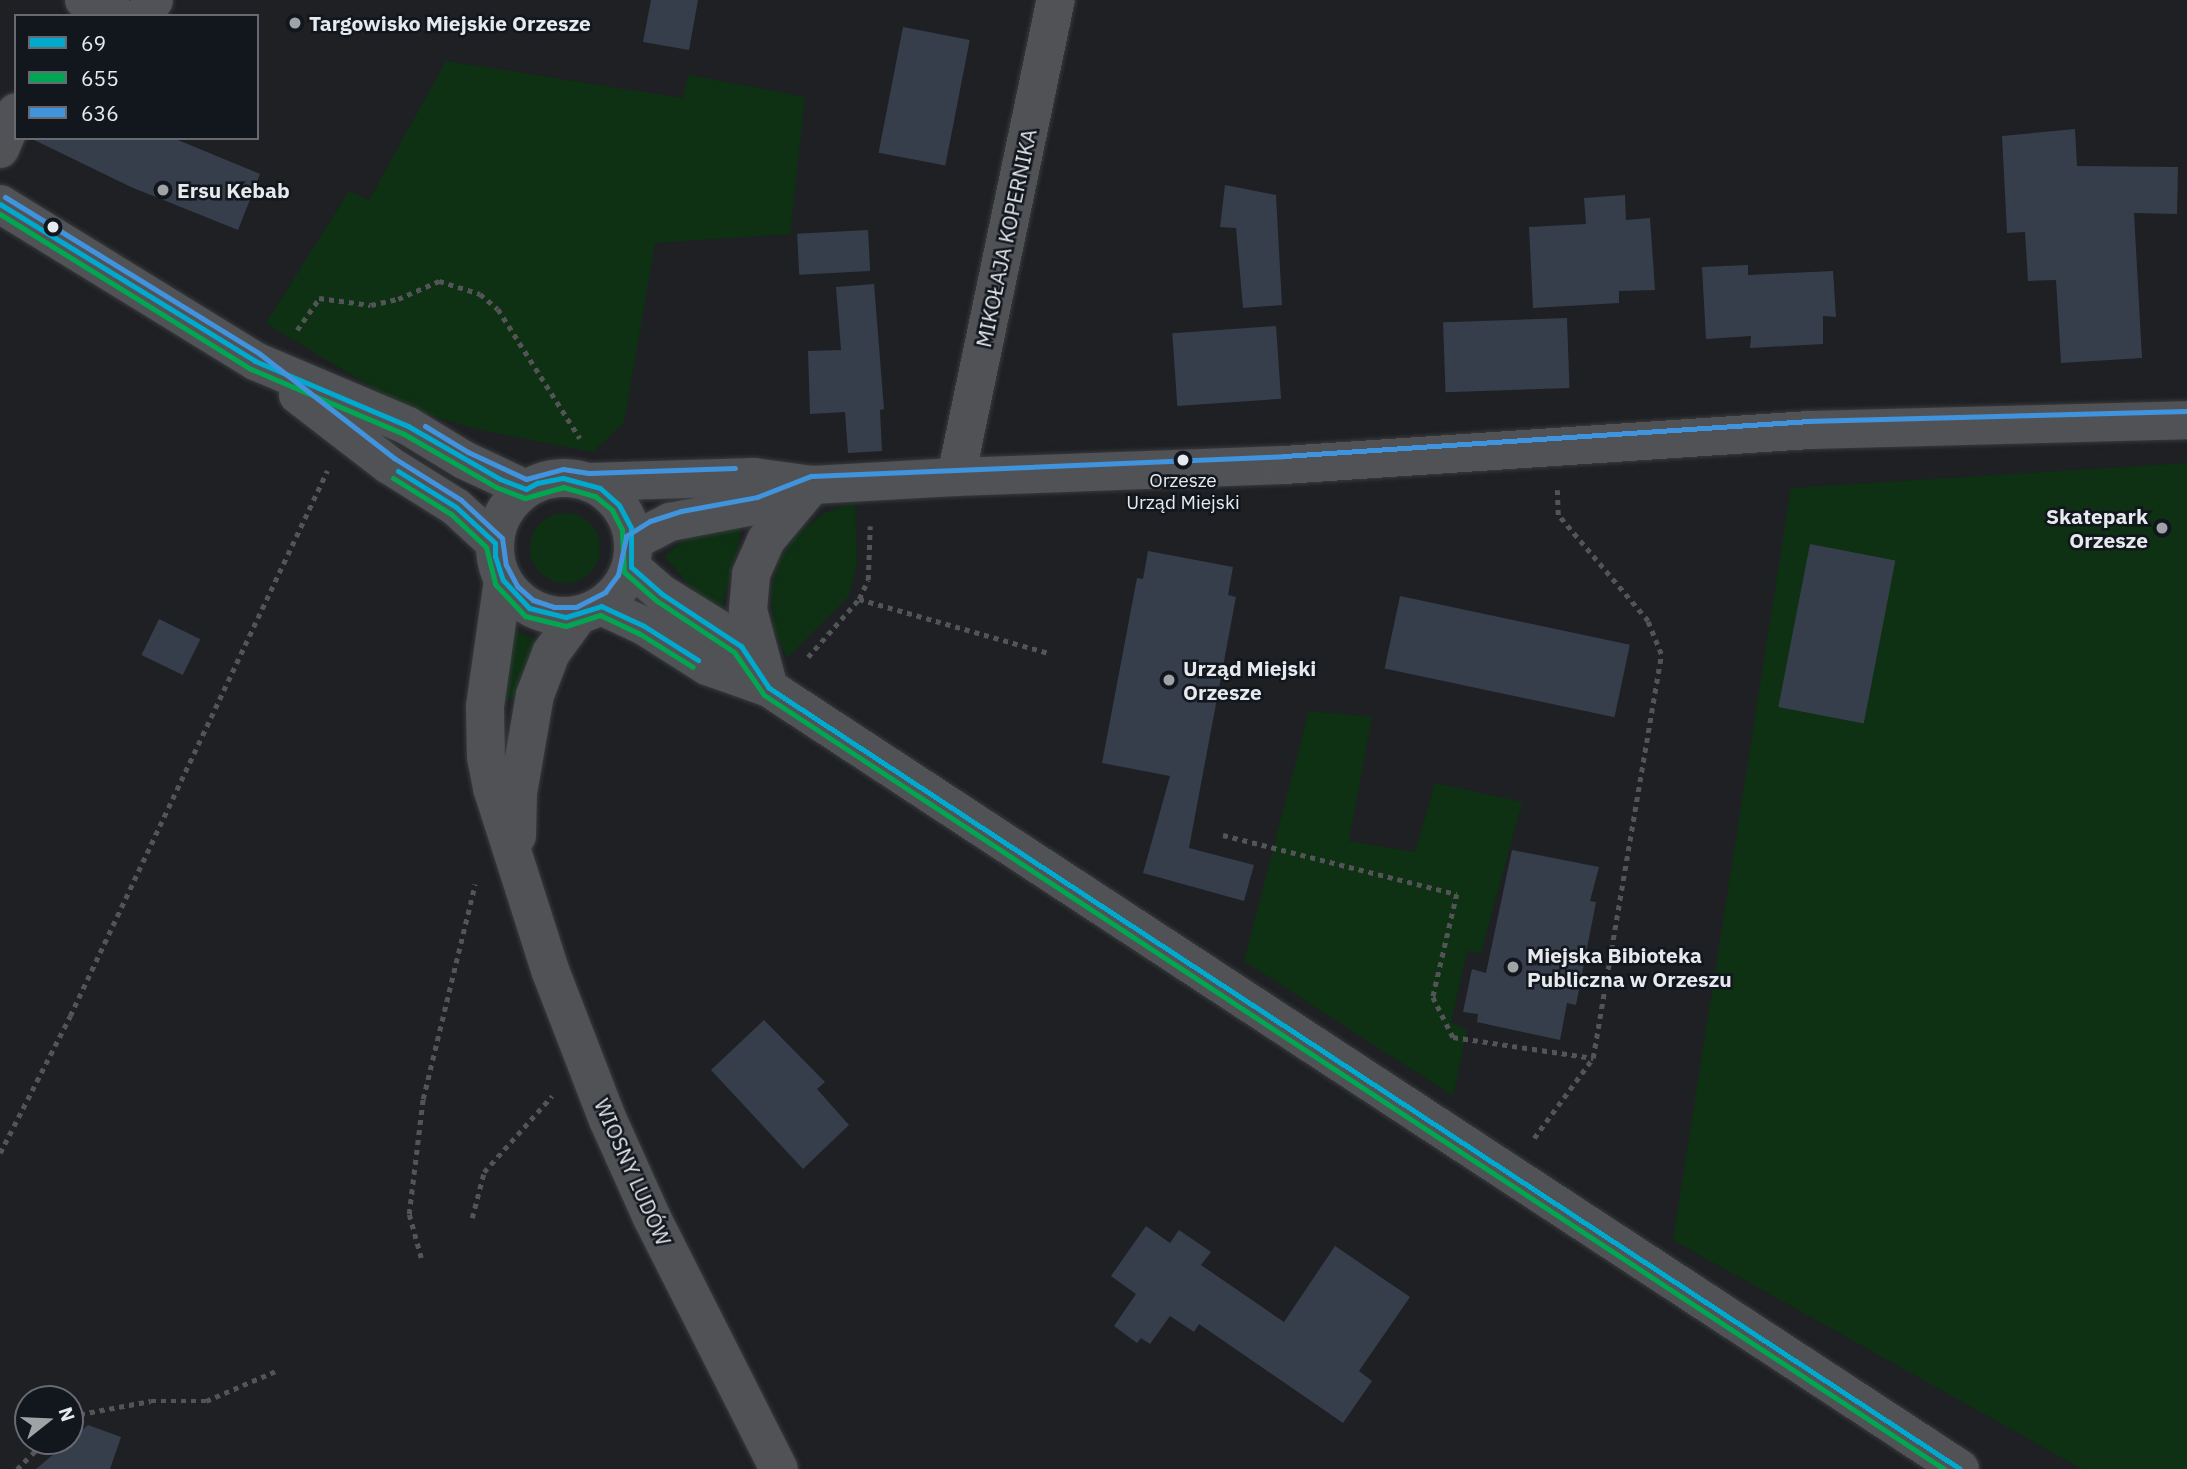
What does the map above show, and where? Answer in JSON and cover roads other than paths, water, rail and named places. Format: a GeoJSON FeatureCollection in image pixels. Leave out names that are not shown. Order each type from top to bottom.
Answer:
{"type":"FeatureCollection","features":[{"type":"Feature","properties":{"kind":"street"},"geometry":{"type":"LineString","coordinates":[[84,0],[114,14]]}},
{"type":"Feature","properties":{"kind":"street","name":"MIKOŁAJA KOPERNIKA"},"geometry":{"type":"LineString","coordinates":[[956,477],[1056,0]]}},
{"type":"Feature","properties":{"kind":"street"},"geometry":{"type":"LineString","coordinates":[[0,149],[14,117]]}},
{"type":"Feature","properties":{"kind":"street"},"geometry":{"type":"LineString","coordinates":[[0,204],[255,361],[389,465],[456,507],[495,542]]}},
{"type":"Feature","properties":{"kind":"street"},"geometry":{"type":"LineString","coordinates":[[255,361],[408,426],[464,460],[526,489]]}},
{"type":"Feature","properties":{"kind":"street"},"geometry":{"type":"LineString","coordinates":[[1960,1469],[769,688],[707,666],[644,626],[590,611],[553,617],[529,608],[503,580],[495,556],[496,530],[508,507],[526,489],[537,483],[563,478],[588,482],[754,477],[812,485],[1284,465],[1810,429],[2187,421]]}},
{"type":"Feature","properties":{"kind":"street"},"geometry":{"type":"LineString","coordinates":[[588,482],[600,488],[619,505],[632,554],[662,594],[734,640],[769,688]]}},
{"type":"Feature","properties":{"kind":"street"},"geometry":{"type":"LineString","coordinates":[[590,611],[620,590],[632,554],[670,522],[759,505],[812,485]]}},
{"type":"Feature","properties":{"kind":"street"},"geometry":{"type":"LineString","coordinates":[[769,688],[748,610],[751,574],[766,540],[812,485]]}},
{"type":"Feature","properties":{"kind":"street","name":"WIOSNY LUDÓW"},"geometry":{"type":"LineString","coordinates":[[503,580],[488,678],[484,730],[492,788],[550,970],[608,1120],[658,1229],[779,1469]]}},
{"type":"Feature","properties":{"kind":"street","name":"WIOSNY LUDÓW"},"geometry":{"type":"LineString","coordinates":[[517,863],[517,793],[529,717],[551,653],[590,611]]}},
{"type":"Feature","properties":{"kind":"place","name":"Targowisko Miejskie Orzesze"},"geometry":{"type":"Point","coordinates":[295,23]}},
{"type":"Feature","properties":{"kind":"place","name":"Ersu Kebab"},"geometry":{"type":"Point","coordinates":[163,190]}},
{"type":"Feature","properties":{"kind":"place","name":"Orzesze Urząd Miejski"},"geometry":{"type":"Point","coordinates":[1183,460]}},
{"type":"Feature","properties":{"kind":"place","name":"Skatepark Orzesze"},"geometry":{"type":"Point","coordinates":[2162,528]}},
{"type":"Feature","properties":{"kind":"place","name":"Urząd Miejski Orzesze"},"geometry":{"type":"Point","coordinates":[1169,680]}},
{"type":"Feature","properties":{"kind":"place","name":"Miejska Bibioteka Publiczna w Orzeszu"},"geometry":{"type":"Point","coordinates":[1513,967]}}]}
